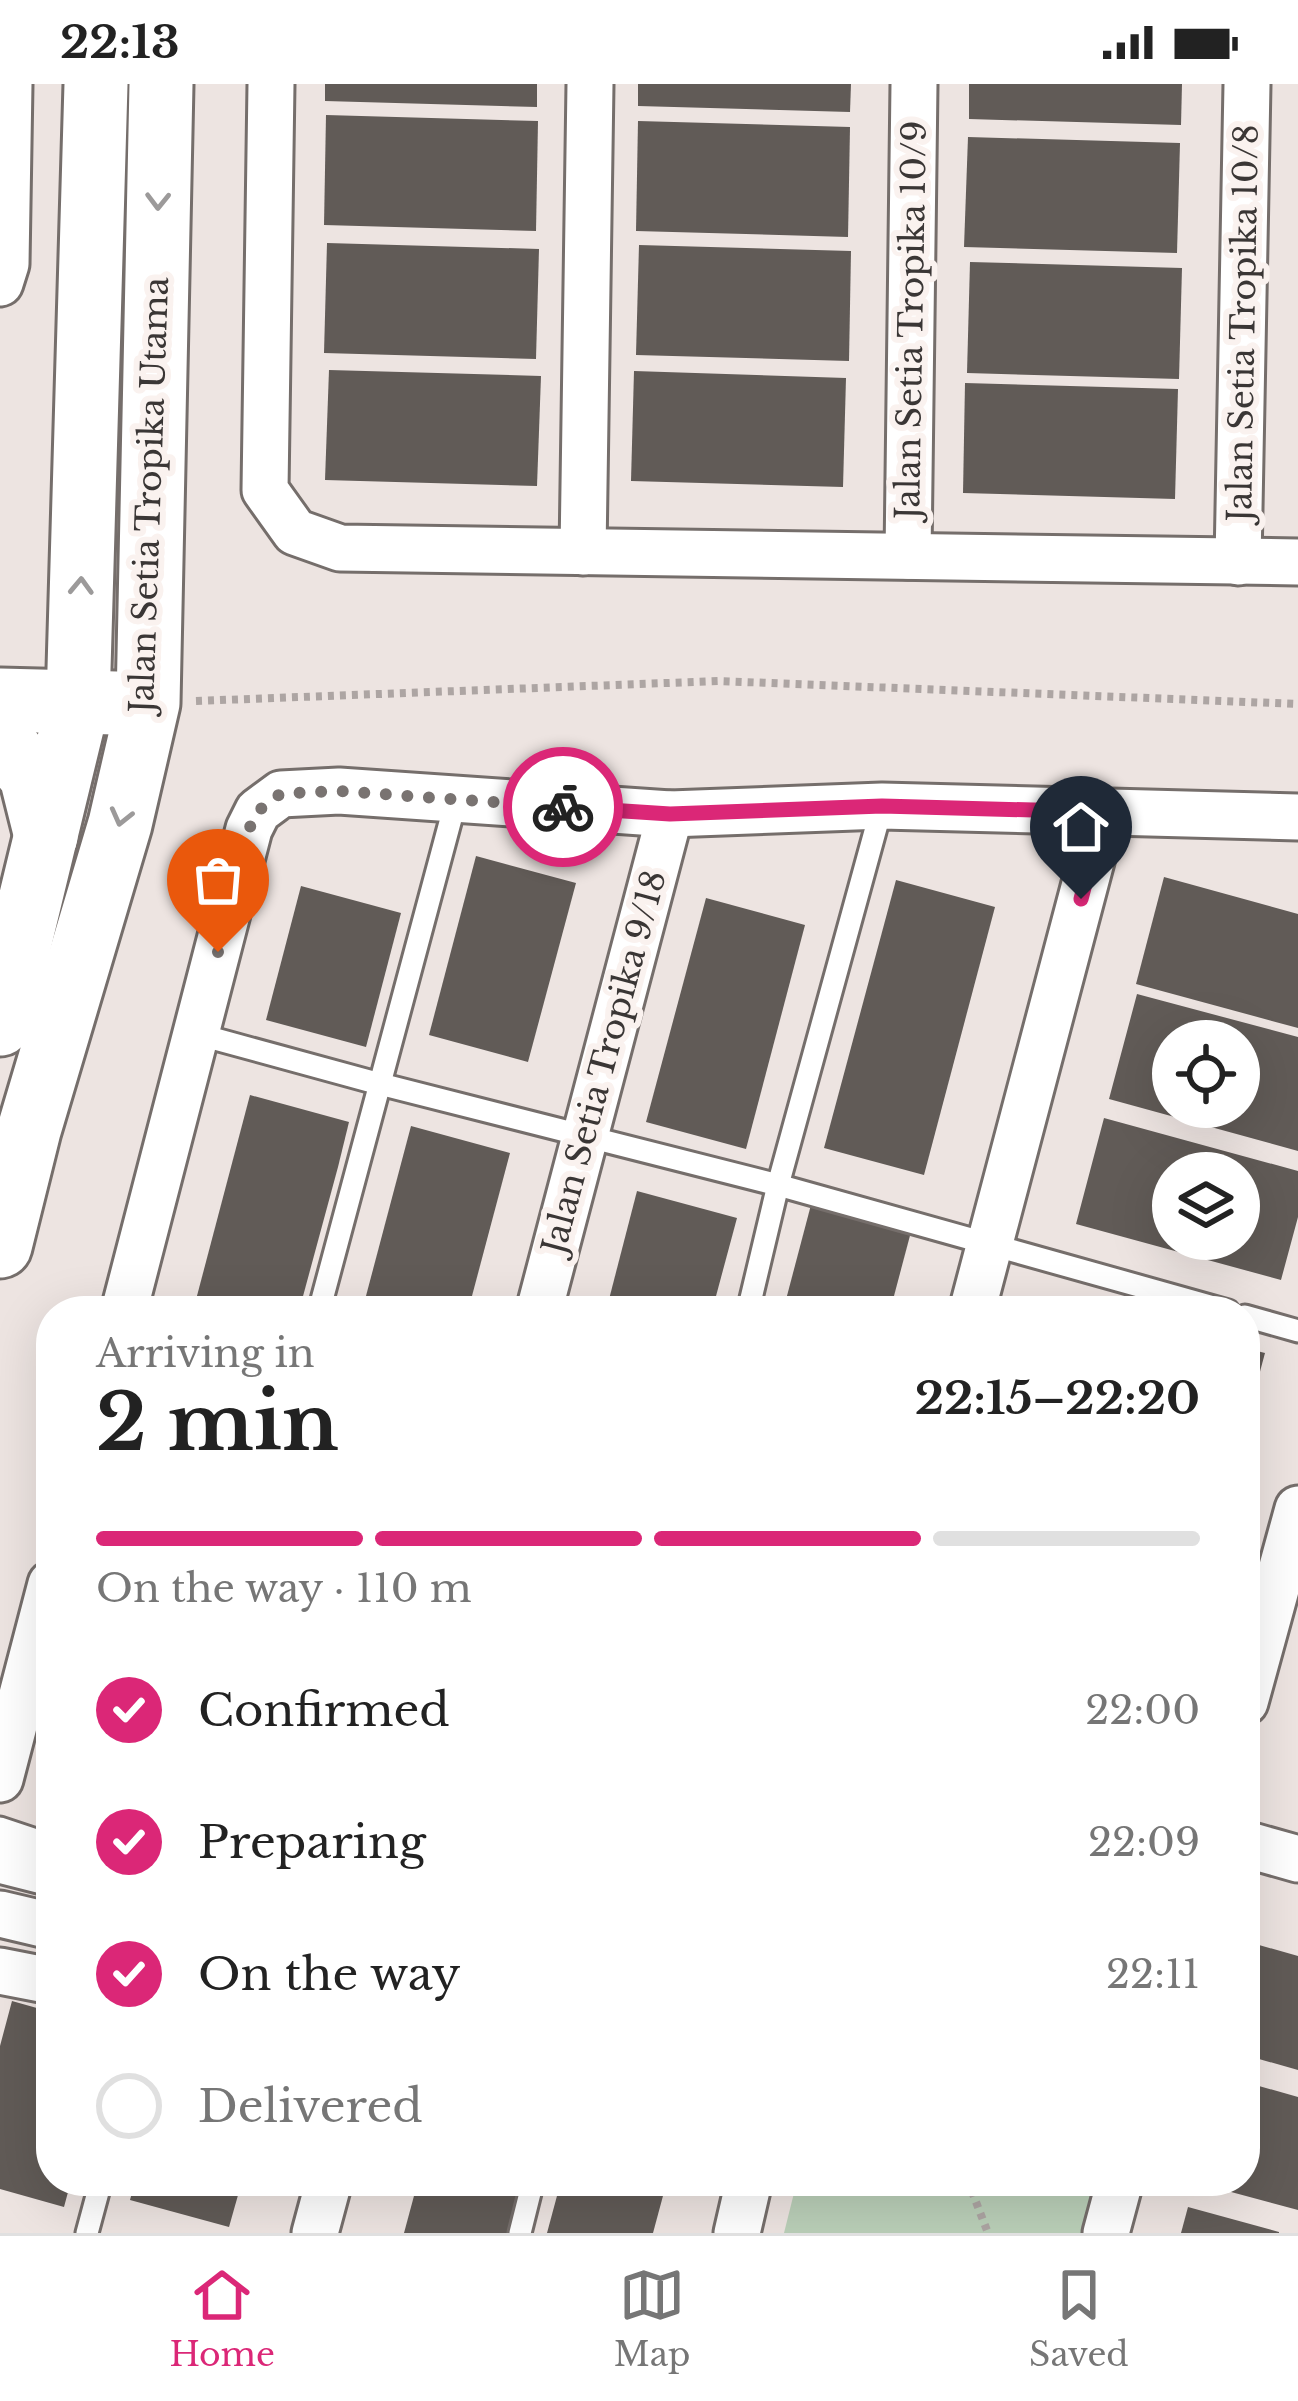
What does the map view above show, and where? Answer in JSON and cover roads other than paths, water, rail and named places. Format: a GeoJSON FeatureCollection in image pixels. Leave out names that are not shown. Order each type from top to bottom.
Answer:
{"type":"FeatureCollection","features":[{"type":"Feature","properties":{"kind":"main road","name":"Jalan Setia Tropika Utama"},"geometry":{"type":"LineString","coordinates":[[0,1024],[78,703],[96,84]]}},
{"type":"Feature","properties":{"kind":"main road","name":"Jalan Setia Tropika Utama"},"geometry":{"type":"LineString","coordinates":[[0,1246],[29,1130],[120,824],[148,703],[160,84]]}},
{"type":"Feature","properties":{"kind":"main road"},"geometry":{"type":"LineString","coordinates":[[0,700],[148,703]]}},
{"type":"Feature","properties":{"kind":"main road"},"geometry":{"type":"LineString","coordinates":[[0,738],[31,776],[46,836]]}},
{"type":"Feature","properties":{"kind":"street"},"geometry":{"type":"LineString","coordinates":[[3,273],[9,84]]}},
{"type":"Feature","properties":{"kind":"street"},"geometry":{"type":"LineString","coordinates":[[271,84],[266,490],[295,532],[340,548],[1298,562]]}},
{"type":"Feature","properties":{"kind":"street"},"geometry":{"type":"LineString","coordinates":[[583,552],[590,84]]}},
{"type":"Feature","properties":{"kind":"street","name":"Jalan Setia Tropika 10/9"},"geometry":{"type":"LineString","coordinates":[[908,556],[914,84]]}},
{"type":"Feature","properties":{"kind":"street","name":"Jalan Setia Tropika 10/8"},"geometry":{"type":"LineString","coordinates":[[1238,562],[1247,84]]}},
{"type":"Feature","properties":{"kind":"street"},"geometry":{"type":"LineString","coordinates":[[128,1296],[249,829],[258,811],[280,794],[339,791],[670,814],[882,806],[1298,817]]}},
{"type":"Feature","properties":{"kind":"street"},"geometry":{"type":"LineString","coordinates":[[976,1296],[1104,812]]}},
{"type":"Feature","properties":{"kind":"street","name":"Jalan Setia Tropika 9/18"},"geometry":{"type":"LineString","coordinates":[[543,1296],[670,814]]}},
{"type":"Feature","properties":{"kind":"street"},"geometry":{"type":"LineString","coordinates":[[1260,1648],[1298,1510]]}},
{"type":"Feature","properties":{"kind":"street"},"geometry":{"type":"LineString","coordinates":[[0,1779],[36,1641]]}},
{"type":"Feature","properties":{"kind":"street"},"geometry":{"type":"LineString","coordinates":[[1260,1848],[1298,1859]]}},
{"type":"Feature","properties":{"kind":"street"},"geometry":{"type":"LineString","coordinates":[[0,1860],[36,1869]]}},
{"type":"Feature","properties":{"kind":"street"},"geometry":{"type":"LineString","coordinates":[[0,1914],[36,1922]]}},
{"type":"Feature","properties":{"kind":"street"},"geometry":{"type":"LineString","coordinates":[[0,1971],[36,1978]]}},
{"type":"Feature","properties":{"kind":"street"},"geometry":{"type":"LineString","coordinates":[[315,2233],[325,2196]]}},
{"type":"Feature","properties":{"kind":"street"},"geometry":{"type":"LineString","coordinates":[[737,2233],[745,2196]]}},
{"type":"Feature","properties":{"kind":"street"},"geometry":{"type":"LineString","coordinates":[[1106,2233],[1116,2196]]}},
{"type":"Feature","properties":{"kind":"lane"},"geometry":{"type":"LineString","coordinates":[[323,1296],[456,800]]}},
{"type":"Feature","properties":{"kind":"lane"},"geometry":{"type":"LineString","coordinates":[[752,1296],[882,806]]}},
{"type":"Feature","properties":{"kind":"lane"},"geometry":{"type":"LineString","coordinates":[[197,1034],[778,1185],[1175,1296]]}},
{"type":"Feature","properties":{"kind":"lane"},"geometry":{"type":"LineString","coordinates":[[1260,1320],[1298,1331]]}},
{"type":"Feature","properties":{"kind":"lane"},"geometry":{"type":"LineString","coordinates":[[0,1828],[36,1840]]}},
{"type":"Feature","properties":{"kind":"lane"},"geometry":{"type":"LineString","coordinates":[[87,2233],[96,2196]]}},
{"type":"Feature","properties":{"kind":"lane"},"geometry":{"type":"LineString","coordinates":[[520,2233],[529,2196]]}}]}
